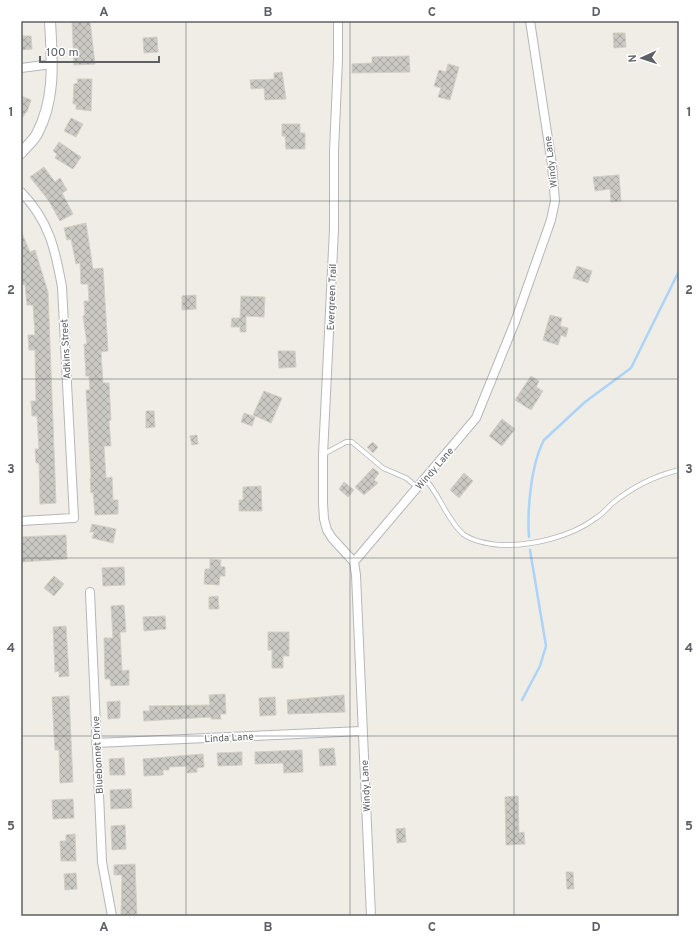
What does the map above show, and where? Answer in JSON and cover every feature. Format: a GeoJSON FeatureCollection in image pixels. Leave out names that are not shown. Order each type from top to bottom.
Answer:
{"type":"FeatureCollection","features":[{"type":"Feature","properties":{"kind":"street"},"geometry":{"type":"LineString","coordinates":[[21,153],[36,134],[50,99],[52,64],[50,21]]}},
{"type":"Feature","properties":{"kind":"street","name":"Evergreen Trail"},"geometry":{"type":"LineString","coordinates":[[338,21],[334,151],[334,229],[323,454],[324,519],[332,538],[354,562]]}},
{"type":"Feature","properties":{"kind":"street","name":"Windy Lane"},"geometry":{"type":"LineString","coordinates":[[371,916],[356,575],[354,562],[416,486],[425,479],[476,418],[515,322],[551,220],[555,201],[552,165],[530,21]]}},
{"type":"Feature","properties":{"kind":"street"},"geometry":{"type":"LineString","coordinates":[[21,68],[52,64]]}},
{"type":"Feature","properties":{"kind":"street","name":"Adkins Street"},"geometry":{"type":"LineString","coordinates":[[21,192],[36,207],[46,226],[56,253],[62,287],[74,518],[21,521]]}},
{"type":"Feature","properties":{"kind":"street","name":"Bluebonnet Drive"},"geometry":{"type":"LineString","coordinates":[[90,592],[102,862],[112,916]]}},
{"type":"Feature","properties":{"kind":"street","name":"Linda Lane"},"geometry":{"type":"LineString","coordinates":[[96,743],[362,730]]}},
{"type":"Feature","properties":{"kind":"lane"},"geometry":{"type":"LineString","coordinates":[[323,454],[346,442],[352,442],[383,468],[406,478],[416,486]]}},
{"type":"Feature","properties":{"kind":"lane"},"geometry":{"type":"LineString","coordinates":[[425,479],[434,488],[450,517],[463,534],[487,544],[517,546],[547,540],[576,530],[596,518],[613,502],[643,482],[653,477],[679,470]]}},
{"type":"Feature","properties":{"kind":"building"},"geometry":{"type":"Polygon","coordinates":[[[72,21],[90,21],[95,64],[74,65],[72,21]]]}},
{"type":"Feature","properties":{"kind":"building"},"geometry":{"type":"Polygon","coordinates":[[[613,33],[625,33],[626,47],[614,48],[613,33]]]}},
{"type":"Feature","properties":{"kind":"building"},"geometry":{"type":"Polygon","coordinates":[[[21,36],[31,36],[32,49],[21,50],[21,36]]]}},
{"type":"Feature","properties":{"kind":"building"},"geometry":{"type":"Polygon","coordinates":[[[157,37],[158,52],[144,53],[143,38],[157,37]]]}},
{"type":"Feature","properties":{"kind":"building"},"geometry":{"type":"Polygon","coordinates":[[[409,56],[410,72],[352,73],[352,64],[372,63],[372,57],[409,56]]]}},
{"type":"Feature","properties":{"kind":"building"},"geometry":{"type":"Polygon","coordinates":[[[448,64],[459,67],[450,100],[438,97],[441,88],[434,86],[439,70],[446,72],[448,64]]]}},
{"type":"Feature","properties":{"kind":"building"},"geometry":{"type":"Polygon","coordinates":[[[282,72],[286,99],[265,100],[264,88],[251,89],[250,80],[274,79],[274,73],[282,72]]]}},
{"type":"Feature","properties":{"kind":"building"},"geometry":{"type":"Polygon","coordinates":[[[77,79],[92,79],[91,111],[76,109],[76,104],[73,104],[74,84],[78,83],[77,79]]]}},
{"type":"Feature","properties":{"kind":"building"},"geometry":{"type":"Polygon","coordinates":[[[21,96],[31,100],[27,112],[21,120],[21,96]]]}},
{"type":"Feature","properties":{"kind":"building"},"geometry":{"type":"Polygon","coordinates":[[[71,118],[83,124],[76,137],[64,131],[71,118]]]}},
{"type":"Feature","properties":{"kind":"building"},"geometry":{"type":"Polygon","coordinates":[[[282,124],[300,124],[300,133],[305,133],[305,149],[286,149],[285,136],[282,136],[282,124]]]}},
{"type":"Feature","properties":{"kind":"building"},"geometry":{"type":"Polygon","coordinates":[[[59,142],[81,157],[73,169],[55,158],[57,154],[53,151],[59,142]]]}},
{"type":"Feature","properties":{"kind":"building"},"geometry":{"type":"Polygon","coordinates":[[[44,167],[55,182],[60,178],[67,190],[62,193],[73,214],[60,221],[49,201],[30,177],[44,167]]]}},
{"type":"Feature","properties":{"kind":"building"},"geometry":{"type":"Polygon","coordinates":[[[619,175],[621,201],[611,202],[610,189],[595,191],[593,177],[619,175]]]}},
{"type":"Feature","properties":{"kind":"building"},"geometry":{"type":"Polygon","coordinates":[[[86,223],[93,269],[103,268],[108,351],[101,352],[103,383],[109,383],[111,420],[109,421],[111,446],[104,446],[106,478],[112,477],[113,500],[118,500],[118,514],[95,515],[93,492],[91,493],[86,390],[90,390],[89,376],[86,376],[84,344],[87,344],[83,316],[85,315],[84,301],[89,301],[88,284],[81,284],[80,263],[76,264],[71,239],[67,240],[64,228],[86,223]]]}},
{"type":"Feature","properties":{"kind":"building"},"geometry":{"type":"Polygon","coordinates":[[[21,231],[30,252],[35,250],[48,292],[56,503],[40,504],[39,463],[36,463],[35,449],[39,449],[37,416],[32,416],[31,401],[36,401],[35,350],[29,350],[28,335],[35,335],[33,305],[27,305],[25,284],[21,285],[21,231]]]}},
{"type":"Feature","properties":{"kind":"building"},"geometry":{"type":"Polygon","coordinates":[[[577,266],[592,271],[588,283],[573,278],[577,266]]]}},
{"type":"Feature","properties":{"kind":"building"},"geometry":{"type":"Polygon","coordinates":[[[196,295],[196,309],[182,310],[182,296],[196,295]]]}},
{"type":"Feature","properties":{"kind":"building"},"geometry":{"type":"Polygon","coordinates":[[[241,296],[265,297],[264,317],[246,316],[246,332],[240,332],[240,327],[231,327],[232,318],[240,318],[241,296]]]}},
{"type":"Feature","properties":{"kind":"building"},"geometry":{"type":"Polygon","coordinates":[[[550,315],[562,318],[560,326],[568,328],[566,337],[561,335],[558,345],[543,340],[550,315]]]}},
{"type":"Feature","properties":{"kind":"building"},"geometry":{"type":"Polygon","coordinates":[[[278,351],[295,351],[296,367],[279,368],[278,351]]]}},
{"type":"Feature","properties":{"kind":"building"},"geometry":{"type":"Polygon","coordinates":[[[531,376],[539,381],[536,387],[543,391],[531,410],[515,400],[531,376]]]}},
{"type":"Feature","properties":{"kind":"building"},"geometry":{"type":"Polygon","coordinates":[[[264,391],[282,398],[271,423],[253,415],[264,391]]]}},
{"type":"Feature","properties":{"kind":"building"},"geometry":{"type":"Polygon","coordinates":[[[146,411],[154,411],[155,427],[146,428],[146,411]]]}},
{"type":"Feature","properties":{"kind":"building"},"geometry":{"type":"Polygon","coordinates":[[[244,413],[255,417],[252,426],[241,422],[244,413]]]}},
{"type":"Feature","properties":{"kind":"building"},"geometry":{"type":"Polygon","coordinates":[[[502,419],[515,429],[502,446],[489,436],[502,419]]]}},
{"type":"Feature","properties":{"kind":"building"},"geometry":{"type":"Polygon","coordinates":[[[197,435],[198,444],[192,445],[190,436],[197,435]]]}},
{"type":"Feature","properties":{"kind":"building"},"geometry":{"type":"Polygon","coordinates":[[[373,442],[378,447],[373,453],[367,447],[373,442]]]}},
{"type":"Feature","properties":{"kind":"building"},"geometry":{"type":"Polygon","coordinates":[[[373,468],[379,473],[374,480],[378,483],[364,495],[355,487],[373,468]]]}},
{"type":"Feature","properties":{"kind":"building"},"geometry":{"type":"Polygon","coordinates":[[[464,473],[473,481],[459,498],[450,490],[464,473]]]}},
{"type":"Feature","properties":{"kind":"building"},"geometry":{"type":"Polygon","coordinates":[[[344,482],[354,490],[348,497],[339,489],[344,482]]]}},
{"type":"Feature","properties":{"kind":"building"},"geometry":{"type":"Polygon","coordinates":[[[261,486],[262,511],[239,511],[239,500],[243,500],[243,487],[261,486]]]}},
{"type":"Feature","properties":{"kind":"building"},"geometry":{"type":"Polygon","coordinates":[[[92,524],[116,529],[113,543],[92,538],[94,532],[90,532],[92,524]]]}},
{"type":"Feature","properties":{"kind":"building"},"geometry":{"type":"Polygon","coordinates":[[[66,535],[67,559],[21,562],[21,537],[66,535]]]}},
{"type":"Feature","properties":{"kind":"building"},"geometry":{"type":"Polygon","coordinates":[[[210,559],[221,560],[220,566],[225,567],[225,576],[220,576],[219,585],[204,584],[205,569],[210,569],[210,559]]]}},
{"type":"Feature","properties":{"kind":"building"},"geometry":{"type":"Polygon","coordinates":[[[124,567],[125,585],[103,586],[102,568],[124,567]]]}},
{"type":"Feature","properties":{"kind":"building"},"geometry":{"type":"Polygon","coordinates":[[[54,576],[64,584],[54,596],[44,588],[54,576]]]}},
{"type":"Feature","properties":{"kind":"building"},"geometry":{"type":"Polygon","coordinates":[[[218,596],[219,609],[209,609],[209,597],[218,596]]]}},
{"type":"Feature","properties":{"kind":"building"},"geometry":{"type":"Polygon","coordinates":[[[124,605],[126,632],[120,632],[122,671],[129,670],[129,685],[111,686],[110,679],[105,679],[104,638],[113,638],[111,606],[124,605]]]}},
{"type":"Feature","properties":{"kind":"building"},"geometry":{"type":"Polygon","coordinates":[[[165,616],[166,629],[144,631],[143,617],[165,616]]]}},
{"type":"Feature","properties":{"kind":"building"},"geometry":{"type":"Polygon","coordinates":[[[66,626],[69,676],[59,677],[59,671],[55,672],[53,627],[66,626]]]}},
{"type":"Feature","properties":{"kind":"building"},"geometry":{"type":"Polygon","coordinates":[[[268,632],[289,632],[289,656],[283,656],[283,668],[272,668],[272,650],[268,650],[268,632]]]}},
{"type":"Feature","properties":{"kind":"building"},"geometry":{"type":"Polygon","coordinates":[[[225,694],[226,714],[220,714],[221,719],[211,719],[211,717],[144,721],[143,711],[150,711],[149,706],[210,705],[209,695],[225,694]]]}},
{"type":"Feature","properties":{"kind":"building"},"geometry":{"type":"Polygon","coordinates":[[[344,695],[345,712],[288,714],[287,700],[344,695]]]}},
{"type":"Feature","properties":{"kind":"building"},"geometry":{"type":"Polygon","coordinates":[[[69,696],[73,782],[60,783],[59,750],[55,750],[52,697],[69,696]]]}},
{"type":"Feature","properties":{"kind":"building"},"geometry":{"type":"Polygon","coordinates":[[[275,697],[276,715],[260,716],[259,698],[275,697]]]}},
{"type":"Feature","properties":{"kind":"building"},"geometry":{"type":"Polygon","coordinates":[[[120,701],[120,718],[108,719],[107,702],[120,701]]]}},
{"type":"Feature","properties":{"kind":"building"},"geometry":{"type":"Polygon","coordinates":[[[334,748],[336,765],[320,766],[319,749],[334,748]]]}},
{"type":"Feature","properties":{"kind":"building"},"geometry":{"type":"Polygon","coordinates":[[[302,750],[303,772],[284,773],[283,763],[255,764],[255,752],[302,750]]]}},
{"type":"Feature","properties":{"kind":"building"},"geometry":{"type":"Polygon","coordinates":[[[242,752],[242,765],[218,766],[217,753],[242,752]]]}},
{"type":"Feature","properties":{"kind":"building"},"geometry":{"type":"Polygon","coordinates":[[[203,754],[204,767],[197,768],[197,772],[187,773],[187,766],[169,767],[169,770],[163,770],[163,775],[144,776],[143,759],[203,754]]]}},
{"type":"Feature","properties":{"kind":"building"},"geometry":{"type":"Polygon","coordinates":[[[124,758],[125,775],[110,775],[109,759],[124,758]]]}},
{"type":"Feature","properties":{"kind":"building"},"geometry":{"type":"Polygon","coordinates":[[[131,789],[132,808],[111,809],[110,790],[131,789]]]}},
{"type":"Feature","properties":{"kind":"building"},"geometry":{"type":"Polygon","coordinates":[[[518,796],[519,833],[524,832],[525,844],[506,845],[505,797],[518,796]]]}},
{"type":"Feature","properties":{"kind":"building"},"geometry":{"type":"Polygon","coordinates":[[[73,799],[74,818],[53,819],[52,800],[73,799]]]}},
{"type":"Feature","properties":{"kind":"building"},"geometry":{"type":"Polygon","coordinates":[[[125,825],[126,849],[112,850],[111,826],[125,825]]]}},
{"type":"Feature","properties":{"kind":"building"},"geometry":{"type":"Polygon","coordinates":[[[405,828],[406,842],[397,843],[396,829],[405,828]]]}},
{"type":"Feature","properties":{"kind":"building"},"geometry":{"type":"Polygon","coordinates":[[[75,834],[76,861],[61,861],[60,841],[66,841],[66,835],[75,834]]]}},
{"type":"Feature","properties":{"kind":"building"},"geometry":{"type":"Polygon","coordinates":[[[135,864],[137,916],[121,916],[122,875],[114,875],[114,865],[135,864]]]}},
{"type":"Feature","properties":{"kind":"building"},"geometry":{"type":"Polygon","coordinates":[[[566,872],[573,872],[574,889],[567,889],[566,872]]]}},
{"type":"Feature","properties":{"kind":"building"},"geometry":{"type":"Polygon","coordinates":[[[76,873],[77,889],[65,890],[64,874],[76,873]]]}},
{"type":"Feature","properties":{"kind":"waterway"},"geometry":{"type":"LineString","coordinates":[[529,537],[529,501],[533,474],[544,440],[585,402],[631,368],[679,271]]}},
{"type":"Feature","properties":{"kind":"waterway"},"geometry":{"type":"LineString","coordinates":[[522,700],[540,666],[546,646],[530,550]]}}]}
